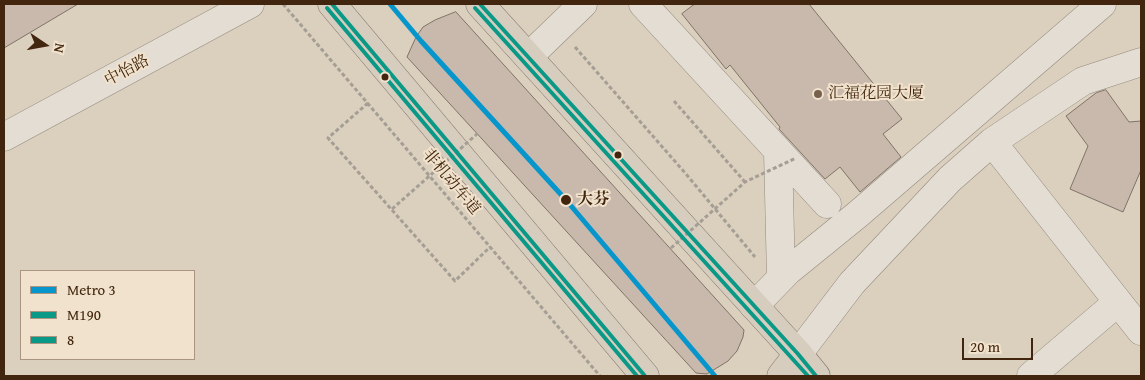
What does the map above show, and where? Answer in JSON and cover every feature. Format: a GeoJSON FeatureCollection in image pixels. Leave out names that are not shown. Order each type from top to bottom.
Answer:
{"type":"FeatureCollection","features":[{"type":"Feature","properties":{"kind":"main road"},"geometry":{"type":"LineString","coordinates":[[332,4],[645,376]]}},
{"type":"Feature","properties":{"kind":"main road"},"geometry":{"type":"LineString","coordinates":[[480,4],[816,376]]}},
{"type":"Feature","properties":{"kind":"main road"},"geometry":{"type":"LineString","coordinates":[[781,376],[798,354]]}},
{"type":"Feature","properties":{"kind":"street","name":"中怡路"},"geometry":{"type":"LineString","coordinates":[[4,136],[250,4]]}},
{"type":"Feature","properties":{"kind":"street"},"geometry":{"type":"LineString","coordinates":[[528,57],[583,4]]}},
{"type":"Feature","properties":{"kind":"street"},"geometry":{"type":"LineString","coordinates":[[643,4],[787,154],[827,204]]}},
{"type":"Feature","properties":{"kind":"street"},"geometry":{"type":"LineString","coordinates":[[754,306],[779,281],[1102,4]]}},
{"type":"Feature","properties":{"kind":"street"},"geometry":{"type":"LineString","coordinates":[[798,354],[852,283],[950,179],[992,142],[1083,81],[1141,62]]}},
{"type":"Feature","properties":{"kind":"street"},"geometry":{"type":"LineString","coordinates":[[992,142],[1141,331]]}},
{"type":"Feature","properties":{"kind":"street"},"geometry":{"type":"LineString","coordinates":[[779,281],[787,154]]}},
{"type":"Feature","properties":{"kind":"street"},"geometry":{"type":"LineString","coordinates":[[1030,376],[1118,302]]}},
{"type":"Feature","properties":{"kind":"path","name":"非机动车道"},"geometry":{"type":"LineString","coordinates":[[283,4],[600,376]]}},
{"type":"Feature","properties":{"kind":"path"},"geometry":{"type":"LineString","coordinates":[[558,28],[779,281]]}},
{"type":"Feature","properties":{"kind":"path"},"geometry":{"type":"LineString","coordinates":[[674,101],[745,182]]}},
{"type":"Feature","properties":{"kind":"path"},"geometry":{"type":"LineString","coordinates":[[368,104],[328,138],[455,281],[490,247]]}},
{"type":"Feature","properties":{"kind":"path"},"geometry":{"type":"LineString","coordinates":[[392,209],[477,134]]}},
{"type":"Feature","properties":{"kind":"path"},"geometry":{"type":"LineString","coordinates":[[670,248],[745,182],[787,154]]}},
{"type":"Feature","properties":{"kind":"building"},"geometry":{"type":"Polygon","coordinates":[[[4,4],[78,4],[4,48],[4,4]]]}},
{"type":"Feature","properties":{"kind":"building","name":"汇福花园大厦"},"geometry":{"type":"Polygon","coordinates":[[[695,4],[809,4],[902,119],[883,134],[901,157],[860,192],[840,167],[825,179],[779,129],[780,127],[730,65],[726,69],[682,14],[695,4]]]}},
{"type":"Feature","properties":{"kind":"building","name":"大芬"},"geometry":{"type":"Polygon","coordinates":[[[456,12],[744,330],[737,351],[728,361],[707,374],[696,373],[407,57],[423,27],[456,12]]]}},
{"type":"Feature","properties":{"kind":"building"},"geometry":{"type":"Polygon","coordinates":[[[1106,90],[1129,122],[1141,121],[1141,170],[1123,212],[1070,189],[1088,146],[1066,116],[1096,93],[1106,90]]]}},
{"type":"Feature","properties":{"kind":"metro line","name":"3"},"geometry":{"type":"LineString","coordinates":[[390,4],[421,41],[566,200],[715,376]]}},
{"type":"Feature","properties":{"kind":"transit line","name":"M190"},"geometry":{"type":"LineString","coordinates":[[332,4],[645,376]]}},
{"type":"Feature","properties":{"kind":"transit line","name":"M190"},"geometry":{"type":"LineString","coordinates":[[480,4],[816,376]]}},
{"type":"Feature","properties":{"kind":"transit line","name":"8"},"geometry":{"type":"LineString","coordinates":[[327,8],[637,376]]}},
{"type":"Feature","properties":{"kind":"transit line","name":"8"},"geometry":{"type":"LineString","coordinates":[[475,8],[808,376]]}},
{"type":"Feature","properties":{"kind":"place","name":"汇福花园大厦"},"geometry":{"type":"Point","coordinates":[818,94]}},
{"type":"Feature","properties":{"kind":"place","name":"大芬"},"geometry":{"type":"Point","coordinates":[566,200]}}]}
